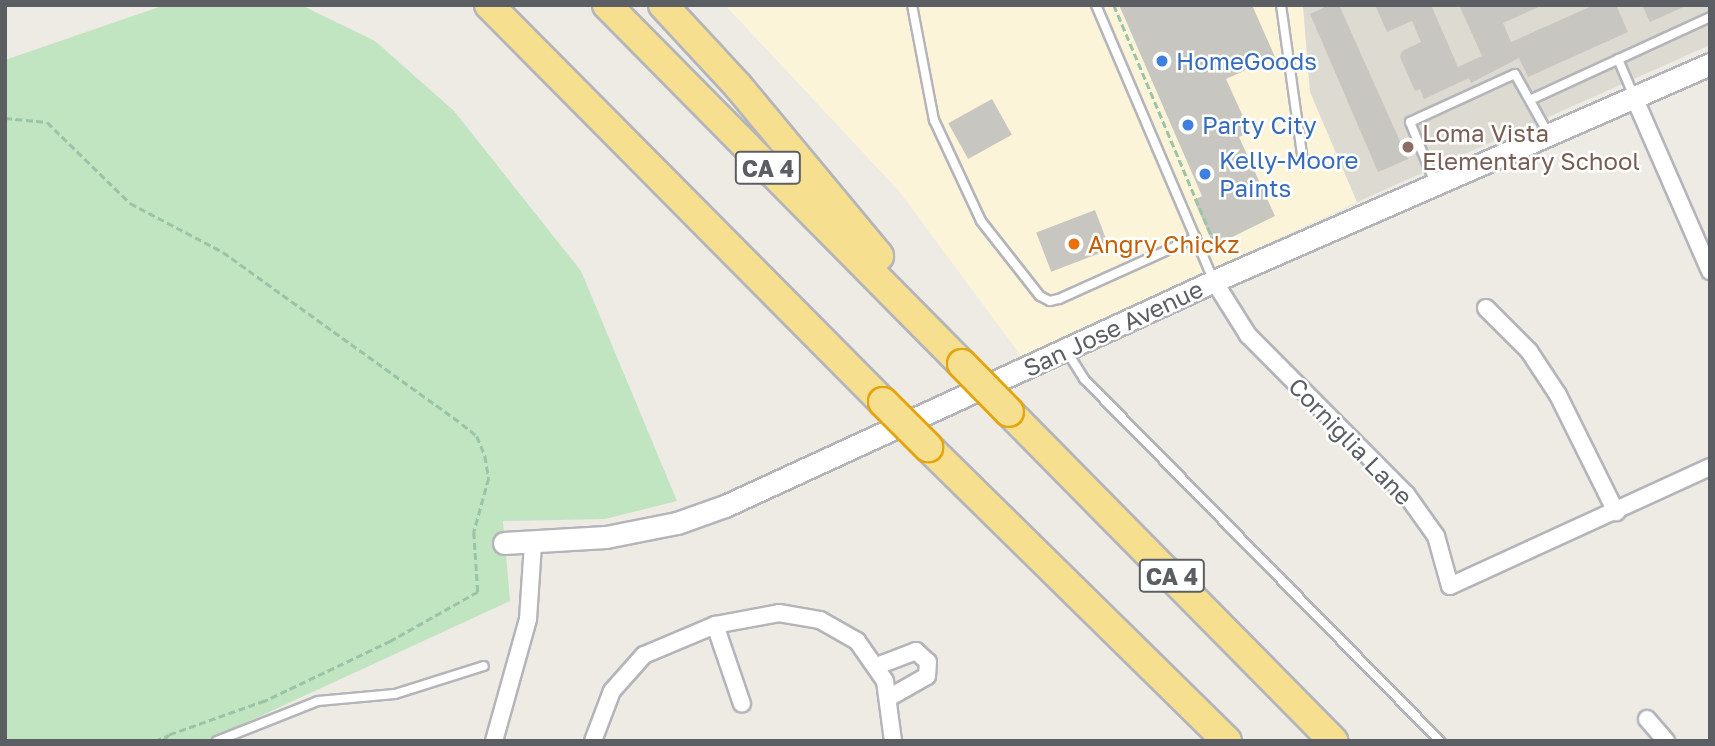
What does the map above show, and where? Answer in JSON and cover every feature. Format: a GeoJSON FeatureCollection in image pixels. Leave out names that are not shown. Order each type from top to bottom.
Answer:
{"type":"FeatureCollection","features":[{"type":"Feature","properties":{"kind":"highway"},"geometry":{"type":"LineString","coordinates":[[489,5],[928,447],[1227,741]]}},
{"type":"Feature","properties":{"kind":"highway","name":"CA 4"},"geometry":{"type":"LineString","coordinates":[[607,5],[1334,741]]}},
{"type":"Feature","properties":{"kind":"highway"},"geometry":{"type":"LineString","coordinates":[[663,5],[845,214],[915,303],[930,330]]}},
{"type":"Feature","properties":{"kind":"street","name":"San Jose Avenue"},"geometry":{"type":"LineString","coordinates":[[504,543],[533,544],[607,537],[699,516],[1214,281],[1437,186],[1710,64]]}},
{"type":"Feature","properties":{"kind":"street"},"geometry":{"type":"LineString","coordinates":[[1634,97],[1706,251],[1710,271]]}},
{"type":"Feature","properties":{"kind":"street","name":"Corniglia Lane"},"geometry":{"type":"LineString","coordinates":[[1214,281],[1248,335],[1406,494],[1436,536],[1450,586],[1710,467]]}},
{"type":"Feature","properties":{"kind":"street"},"geometry":{"type":"LineString","coordinates":[[1486,308],[1529,351],[1558,395],[1616,512]]}},
{"type":"Feature","properties":{"kind":"street"},"geometry":{"type":"LineString","coordinates":[[494,741],[528,619],[533,544]]}},
{"type":"Feature","properties":{"kind":"street"},"geometry":{"type":"LineString","coordinates":[[593,741],[612,691],[625,672],[671,640],[754,615],[802,615],[840,629],[877,666],[890,697],[893,741]]}},
{"type":"Feature","properties":{"kind":"street"},"geometry":{"type":"LineString","coordinates":[[715,625],[742,705]]}},
{"type":"Feature","properties":{"kind":"street"},"geometry":{"type":"LineString","coordinates":[[877,666],[916,651],[928,662],[927,676],[890,697]]}},
{"type":"Feature","properties":{"kind":"street"},"geometry":{"type":"LineString","coordinates":[[1647,719],[1666,741]]}},
{"type":"Feature","properties":{"kind":"lane"},"geometry":{"type":"LineString","coordinates":[[912,5],[934,120],[981,221],[1040,296],[1050,301],[1059,299],[1196,237]]}},
{"type":"Feature","properties":{"kind":"lane"},"geometry":{"type":"LineString","coordinates":[[1096,5],[1214,281]]}},
{"type":"Feature","properties":{"kind":"lane"},"geometry":{"type":"LineString","coordinates":[[1281,5],[1303,161]]}},
{"type":"Feature","properties":{"kind":"lane"},"geometry":{"type":"LineString","coordinates":[[1532,99],[1710,17]]}},
{"type":"Feature","properties":{"kind":"lane"},"geometry":{"type":"LineString","coordinates":[[1618,59],[1634,97]]}},
{"type":"Feature","properties":{"kind":"lane"},"geometry":{"type":"LineString","coordinates":[[1437,186],[1410,122],[1515,74],[1532,99],[1549,135]]}},
{"type":"Feature","properties":{"kind":"lane"},"geometry":{"type":"LineString","coordinates":[[1066,350],[1084,379],[1440,741]]}},
{"type":"Feature","properties":{"kind":"lane"},"geometry":{"type":"LineString","coordinates":[[217,741],[318,701],[395,694],[484,666]]}},
{"type":"Feature","properties":{"kind":"path"},"geometry":{"type":"LineString","coordinates":[[1114,5],[1217,249]]}},
{"type":"Feature","properties":{"kind":"path"},"geometry":{"type":"LineString","coordinates":[[5,118],[47,122],[130,203],[223,252],[462,424],[477,436],[485,456],[489,478],[474,532],[478,592],[391,641],[265,701],[155,741]]}},
{"type":"Feature","properties":{"kind":"path"},"geometry":{"type":"LineString","coordinates":[[163,741],[169,735]]}},
{"type":"Feature","properties":{"kind":"shaded area"},"geometry":{"type":"Polygon","coordinates":[[[725,5],[1303,5],[1310,92],[1357,202],[1022,357],[898,190],[725,5]]]}},
{"type":"Feature","properties":{"kind":"shaded area","name":"Loma Vista Elementary School"},"geometry":{"type":"Polygon","coordinates":[[[1303,5],[1710,5],[1710,45],[1357,202],[1310,92],[1303,5]]]}},
{"type":"Feature","properties":{"kind":"green space"},"geometry":{"type":"Polygon","coordinates":[[[165,5],[301,5],[375,41],[454,111],[581,271],[677,501],[605,519],[503,521],[510,601],[206,741],[5,741],[5,60],[165,5]]]}},
{"type":"Feature","properties":{"kind":"building"},"geometry":{"type":"Polygon","coordinates":[[[1119,5],[1252,5],[1275,57],[1226,79],[1250,132],[1239,137],[1275,216],[1214,246],[1194,200],[1202,196],[1119,5]]]}},
{"type":"Feature","properties":{"kind":"building"},"geometry":{"type":"Polygon","coordinates":[[[1329,5],[1339,5],[1408,159],[1378,172],[1310,14],[1329,5]]]}},
{"type":"Feature","properties":{"kind":"building"},"geometry":{"type":"Polygon","coordinates":[[[1375,5],[1431,5],[1458,67],[1482,56],[1459,5],[1543,5],[1503,23],[1511,42],[1594,5],[1616,5],[1628,32],[1528,77],[1519,58],[1471,83],[1469,78],[1424,99],[1420,89],[1415,91],[1400,57],[1402,51],[1421,42],[1412,21],[1387,32],[1375,5]]]}},
{"type":"Feature","properties":{"kind":"building"},"geometry":{"type":"Polygon","coordinates":[[[1642,5],[1688,5],[1650,22],[1642,5]]]}},
{"type":"Feature","properties":{"kind":"building"},"geometry":{"type":"Polygon","coordinates":[[[992,99],[1012,135],[968,159],[948,123],[992,99]]]}},
{"type":"Feature","properties":{"kind":"building"},"geometry":{"type":"Polygon","coordinates":[[[1095,210],[1110,249],[1051,272],[1036,233],[1095,210]]]}},
{"type":"Feature","properties":{"kind":"place","name":"HomeGoods"},"geometry":{"type":"Point","coordinates":[1162,61]}},
{"type":"Feature","properties":{"kind":"place","name":"Party City"},"geometry":{"type":"Point","coordinates":[1188,125]}},
{"type":"Feature","properties":{"kind":"place","name":"Loma Vista Elementary School"},"geometry":{"type":"Point","coordinates":[1408,147]}},
{"type":"Feature","properties":{"kind":"place","name":"Kelly-Moore Paints"},"geometry":{"type":"Point","coordinates":[1205,174]}},
{"type":"Feature","properties":{"kind":"place","name":"Angry Chickz"},"geometry":{"type":"Point","coordinates":[1074,244]}}]}
